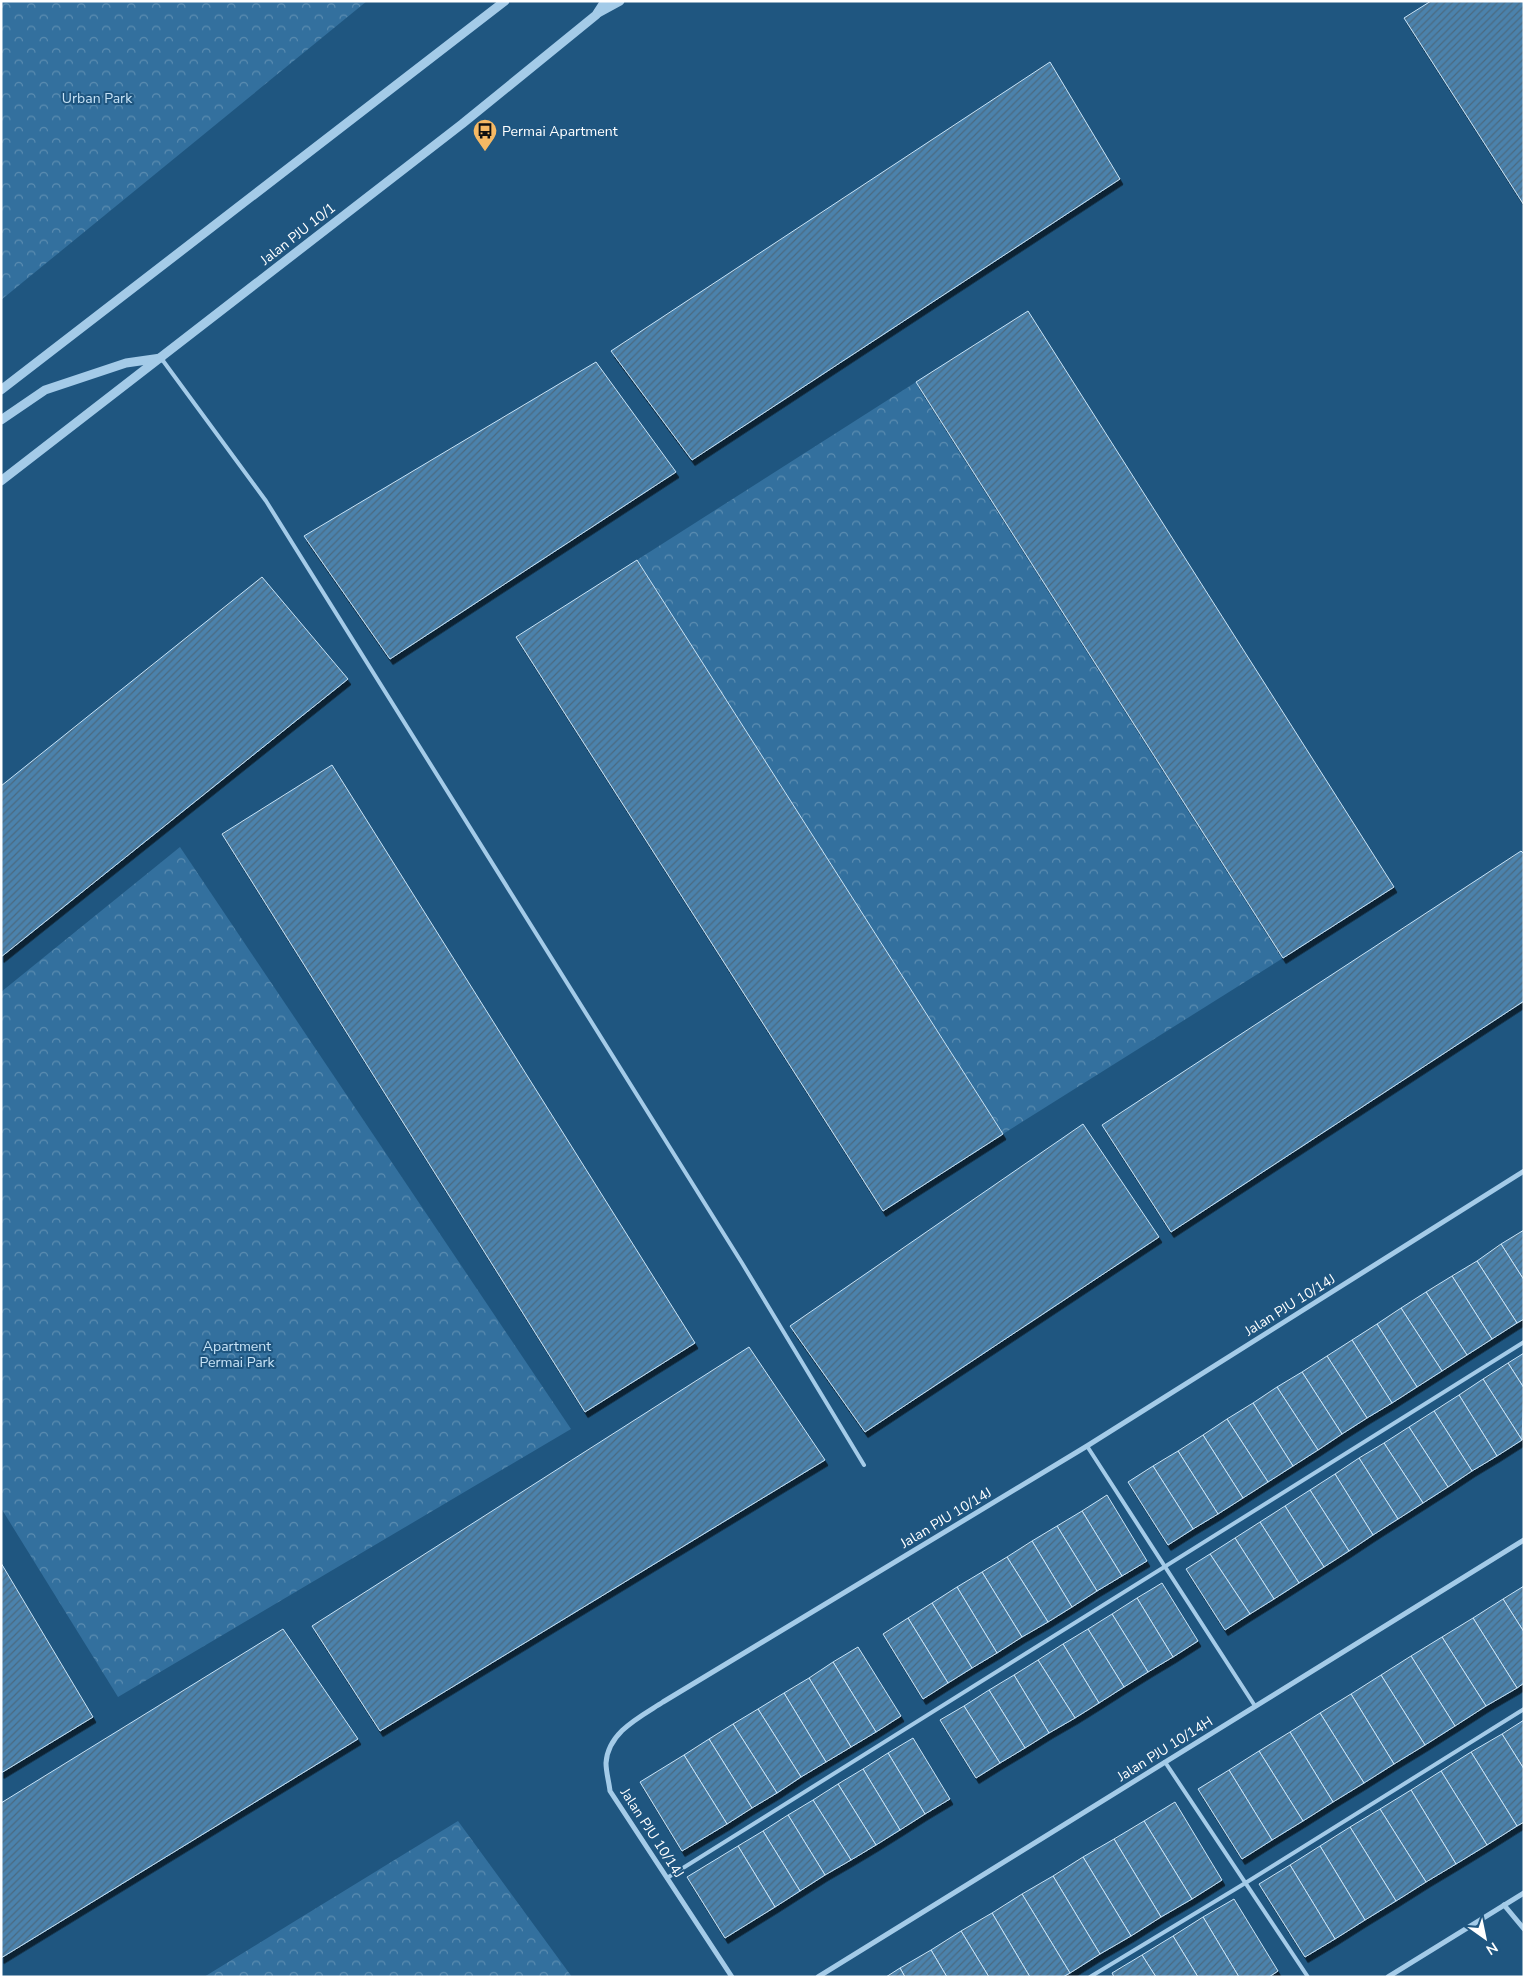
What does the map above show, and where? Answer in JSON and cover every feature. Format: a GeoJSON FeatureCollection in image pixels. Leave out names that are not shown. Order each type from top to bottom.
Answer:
{"type":"FeatureCollection","features":[{"type":"Feature","properties":{"kind":"street"},"geometry":{"type":"LineString","coordinates":[[1,390],[505,1]]}},
{"type":"Feature","properties":{"kind":"street","name":"Jalan PJU 10/1"},"geometry":{"type":"LineString","coordinates":[[1,481],[462,124],[596,15],[605,1]]}},
{"type":"Feature","properties":{"kind":"street"},"geometry":{"type":"LineString","coordinates":[[596,15],[620,1]]}},
{"type":"Feature","properties":{"kind":"street"},"geometry":{"type":"LineString","coordinates":[[1,420],[45,390],[126,362],[161,358]]}},
{"type":"Feature","properties":{"kind":"street","name":"Jalan PJU 10/14J"},"geometry":{"type":"LineString","coordinates":[[732,1977],[610,1791],[606,1764],[611,1742],[632,1722],[663,1702],[1087,1446],[1524,1171]]}},
{"type":"Feature","properties":{"kind":"street","name":"Jalan PJU 10/14H"},"geometry":{"type":"LineString","coordinates":[[818,1977],[1524,1540]]}},
{"type":"Feature","properties":{"kind":"street"},"geometry":{"type":"LineString","coordinates":[[1388,1977],[1524,1893]]}},
{"type":"Feature","properties":{"kind":"street"},"geometry":{"type":"LineString","coordinates":[[1504,1905],[1524,1929]]}},
{"type":"Feature","properties":{"kind":"lane"},"geometry":{"type":"LineString","coordinates":[[161,358],[266,501],[731,1247],[864,1465]]}},
{"type":"Feature","properties":{"kind":"lane"},"geometry":{"type":"LineString","coordinates":[[667,1878],[1164,1565],[1524,1342]]}},
{"type":"Feature","properties":{"kind":"lane"},"geometry":{"type":"LineString","coordinates":[[1087,1446],[1255,1706]]}},
{"type":"Feature","properties":{"kind":"lane"},"geometry":{"type":"LineString","coordinates":[[1090,1977],[1247,1882],[1524,1709]]}},
{"type":"Feature","properties":{"kind":"lane"},"geometry":{"type":"LineString","coordinates":[[1165,1762],[1247,1882],[1308,1977]]}},
{"type":"Feature","properties":{"kind":"green space","name":"Urban Park"},"geometry":{"type":"Polygon","coordinates":[[[1,1],[367,1],[1,300],[1,1]]]}},
{"type":"Feature","properties":{"kind":"green space"},"geometry":{"type":"Polygon","coordinates":[[[916,382],[1283,958],[1003,1134],[637,560],[916,382]]]}},
{"type":"Feature","properties":{"kind":"green space","name":"Apartment Permai Park"},"geometry":{"type":"Polygon","coordinates":[[[180,847],[571,1429],[118,1697],[1,1508],[1,992],[180,847]]]}},
{"type":"Feature","properties":{"kind":"green space"},"geometry":{"type":"Polygon","coordinates":[[[458,1821],[572,1977],[204,1977],[458,1821]]]}},
{"type":"Feature","properties":{"kind":"building"},"geometry":{"type":"Polygon","coordinates":[[[1431,1],[1524,1],[1524,205],[1404,18],[1431,1]]]}},
{"type":"Feature","properties":{"kind":"building"},"geometry":{"type":"Polygon","coordinates":[[[1050,62],[1120,179],[692,460],[611,351],[1050,62]]]}},
{"type":"Feature","properties":{"kind":"building"},"geometry":{"type":"Polygon","coordinates":[[[1028,311],[1394,887],[1283,958],[916,382],[1028,311]]]}},
{"type":"Feature","properties":{"kind":"building"},"geometry":{"type":"Polygon","coordinates":[[[596,362],[676,472],[390,659],[304,536],[596,362]]]}},
{"type":"Feature","properties":{"kind":"building"},"geometry":{"type":"Polygon","coordinates":[[[637,560],[1003,1134],[883,1211],[516,637],[637,560]]]}},
{"type":"Feature","properties":{"kind":"building"},"geometry":{"type":"Polygon","coordinates":[[[262,577],[348,679],[1,957],[1,786],[262,577]]]}},
{"type":"Feature","properties":{"kind":"building"},"geometry":{"type":"Polygon","coordinates":[[[332,765],[695,1343],[585,1412],[222,834],[332,765]]]}},
{"type":"Feature","properties":{"kind":"building"},"geometry":{"type":"Polygon","coordinates":[[[1521,851],[1524,854],[1524,1001],[1171,1232],[1102,1125],[1521,851]]]}},
{"type":"Feature","properties":{"kind":"building"},"geometry":{"type":"Polygon","coordinates":[[[1083,1124],[1159,1237],[865,1432],[790,1326],[1083,1124]]]}},
{"type":"Feature","properties":{"kind":"building"},"geometry":{"type":"Polygon","coordinates":[[[1524,1230],[1524,1280],[1501,1244],[1524,1230]]]}},
{"type":"Feature","properties":{"kind":"building"},"geometry":{"type":"Polygon","coordinates":[[[1501,1244],[1524,1280],[1524,1319],[1517,1323],[1477,1261],[1501,1244]]]}},
{"type":"Feature","properties":{"kind":"building"},"geometry":{"type":"Polygon","coordinates":[[[1477,1261],[1517,1323],[1492,1339],[1452,1276],[1477,1261]]]}},
{"type":"Feature","properties":{"kind":"building"},"geometry":{"type":"Polygon","coordinates":[[[1452,1276],[1492,1339],[1467,1355],[1426,1292],[1452,1276]]]}},
{"type":"Feature","properties":{"kind":"building"},"geometry":{"type":"Polygon","coordinates":[[[1426,1292],[1467,1355],[1442,1371],[1401,1308],[1426,1292]]]}},
{"type":"Feature","properties":{"kind":"building"},"geometry":{"type":"Polygon","coordinates":[[[1401,1308],[1442,1371],[1417,1387],[1377,1324],[1401,1308]]]}},
{"type":"Feature","properties":{"kind":"building"},"geometry":{"type":"Polygon","coordinates":[[[1377,1324],[1417,1387],[1392,1403],[1352,1340],[1377,1324]]]}},
{"type":"Feature","properties":{"kind":"building"},"geometry":{"type":"Polygon","coordinates":[[[1352,1340],[1392,1403],[1367,1418],[1327,1356],[1352,1340]]]}},
{"type":"Feature","properties":{"kind":"building"},"geometry":{"type":"Polygon","coordinates":[[[749,1347],[825,1460],[380,1731],[312,1626],[749,1347]]]}},
{"type":"Feature","properties":{"kind":"building"},"geometry":{"type":"Polygon","coordinates":[[[1524,1353],[1524,1388],[1508,1363],[1524,1353]]]}},
{"type":"Feature","properties":{"kind":"building"},"geometry":{"type":"Polygon","coordinates":[[[1327,1356],[1367,1418],[1342,1434],[1302,1372],[1327,1356]]]}},
{"type":"Feature","properties":{"kind":"building"},"geometry":{"type":"Polygon","coordinates":[[[1508,1363],[1524,1388],[1522,1440],[1483,1379],[1508,1363]]]}},
{"type":"Feature","properties":{"kind":"building"},"geometry":{"type":"Polygon","coordinates":[[[1302,1372],[1342,1434],[1318,1450],[1277,1387],[1302,1372]]]}},
{"type":"Feature","properties":{"kind":"building"},"geometry":{"type":"Polygon","coordinates":[[[1483,1379],[1522,1440],[1497,1456],[1459,1395],[1483,1379]]]}},
{"type":"Feature","properties":{"kind":"building"},"geometry":{"type":"Polygon","coordinates":[[[1277,1387],[1318,1450],[1293,1466],[1253,1403],[1277,1387]]]}},
{"type":"Feature","properties":{"kind":"building"},"geometry":{"type":"Polygon","coordinates":[[[1459,1395],[1497,1456],[1472,1471],[1434,1411],[1459,1395]]]}},
{"type":"Feature","properties":{"kind":"building"},"geometry":{"type":"Polygon","coordinates":[[[1253,1403],[1293,1466],[1268,1482],[1227,1419],[1253,1403]]]}},
{"type":"Feature","properties":{"kind":"building"},"geometry":{"type":"Polygon","coordinates":[[[1434,1411],[1472,1471],[1448,1487],[1409,1427],[1434,1411]]]}},
{"type":"Feature","properties":{"kind":"building"},"geometry":{"type":"Polygon","coordinates":[[[1227,1419],[1268,1482],[1243,1498],[1203,1435],[1227,1419]]]}},
{"type":"Feature","properties":{"kind":"building"},"geometry":{"type":"Polygon","coordinates":[[[1409,1427],[1448,1487],[1423,1503],[1384,1443],[1409,1427]]]}},
{"type":"Feature","properties":{"kind":"building"},"geometry":{"type":"Polygon","coordinates":[[[1203,1435],[1243,1498],[1218,1514],[1178,1451],[1203,1435]]]}},
{"type":"Feature","properties":{"kind":"building"},"geometry":{"type":"Polygon","coordinates":[[[1384,1443],[1423,1503],[1398,1519],[1359,1458],[1384,1443]]]}},
{"type":"Feature","properties":{"kind":"building"},"geometry":{"type":"Polygon","coordinates":[[[1178,1451],[1218,1514],[1193,1529],[1153,1466],[1178,1451]]]}},
{"type":"Feature","properties":{"kind":"building"},"geometry":{"type":"Polygon","coordinates":[[[1359,1458],[1398,1519],[1373,1535],[1335,1474],[1359,1458]]]}},
{"type":"Feature","properties":{"kind":"building"},"geometry":{"type":"Polygon","coordinates":[[[1153,1466],[1193,1529],[1168,1545],[1128,1482],[1153,1466]]]}},
{"type":"Feature","properties":{"kind":"building"},"geometry":{"type":"Polygon","coordinates":[[[1335,1474],[1373,1535],[1349,1551],[1310,1490],[1335,1474]]]}},
{"type":"Feature","properties":{"kind":"building"},"geometry":{"type":"Polygon","coordinates":[[[1310,1490],[1349,1551],[1324,1567],[1285,1506],[1310,1490]]]}},
{"type":"Feature","properties":{"kind":"building"},"geometry":{"type":"Polygon","coordinates":[[[1107,1495],[1147,1561],[1122,1576],[1082,1511],[1107,1495]]]}},
{"type":"Feature","properties":{"kind":"building"},"geometry":{"type":"Polygon","coordinates":[[[1285,1506],[1324,1567],[1299,1583],[1260,1522],[1285,1506]]]}},
{"type":"Feature","properties":{"kind":"building"},"geometry":{"type":"Polygon","coordinates":[[[1082,1511],[1122,1576],[1097,1591],[1057,1526],[1082,1511]]]}},
{"type":"Feature","properties":{"kind":"building"},"geometry":{"type":"Polygon","coordinates":[[[1260,1522],[1299,1583],[1274,1599],[1235,1538],[1260,1522]]]}},
{"type":"Feature","properties":{"kind":"building"},"geometry":{"type":"Polygon","coordinates":[[[1057,1526],[1097,1591],[1072,1607],[1032,1541],[1057,1526]]]}},
{"type":"Feature","properties":{"kind":"building"},"geometry":{"type":"Polygon","coordinates":[[[1235,1538],[1274,1599],[1250,1614],[1210,1554],[1235,1538]]]}},
{"type":"Feature","properties":{"kind":"building"},"geometry":{"type":"Polygon","coordinates":[[[1032,1541],[1072,1607],[1048,1622],[1007,1557],[1032,1541]]]}},
{"type":"Feature","properties":{"kind":"building"},"geometry":{"type":"Polygon","coordinates":[[[1210,1554],[1250,1614],[1225,1630],[1186,1569],[1210,1554]]]}},
{"type":"Feature","properties":{"kind":"building"},"geometry":{"type":"Polygon","coordinates":[[[1007,1557],[1048,1622],[1022,1637],[982,1572],[1007,1557]]]}},
{"type":"Feature","properties":{"kind":"building"},"geometry":{"type":"Polygon","coordinates":[[[1,1563],[93,1717],[1,1773],[1,1563]]]}},
{"type":"Feature","properties":{"kind":"building"},"geometry":{"type":"Polygon","coordinates":[[[982,1572],[1022,1637],[997,1653],[957,1587],[982,1572]]]}},
{"type":"Feature","properties":{"kind":"building"},"geometry":{"type":"Polygon","coordinates":[[[1162,1583],[1198,1641],[1173,1657],[1137,1598],[1162,1583]]]}},
{"type":"Feature","properties":{"kind":"building"},"geometry":{"type":"Polygon","coordinates":[[[1524,1586],[1524,1632],[1503,1599],[1524,1586]]]}},
{"type":"Feature","properties":{"kind":"building"},"geometry":{"type":"Polygon","coordinates":[[[957,1587],[997,1653],[972,1668],[932,1603],[957,1587]]]}},
{"type":"Feature","properties":{"kind":"building"},"geometry":{"type":"Polygon","coordinates":[[[1137,1598],[1173,1657],[1148,1672],[1112,1614],[1137,1598]]]}},
{"type":"Feature","properties":{"kind":"building"},"geometry":{"type":"Polygon","coordinates":[[[1503,1599],[1524,1632],[1524,1683],[1517,1688],[1473,1618],[1503,1599]]]}},
{"type":"Feature","properties":{"kind":"building"},"geometry":{"type":"Polygon","coordinates":[[[932,1603],[972,1668],[948,1683],[908,1618],[932,1603]]]}},
{"type":"Feature","properties":{"kind":"building"},"geometry":{"type":"Polygon","coordinates":[[[1112,1614],[1148,1672],[1124,1687],[1088,1629],[1112,1614]]]}},
{"type":"Feature","properties":{"kind":"building"},"geometry":{"type":"Polygon","coordinates":[[[908,1618],[948,1683],[923,1699],[883,1634],[908,1618]]]}},
{"type":"Feature","properties":{"kind":"building"},"geometry":{"type":"Polygon","coordinates":[[[1473,1618],[1517,1688],[1486,1706],[1442,1637],[1473,1618]]]}},
{"type":"Feature","properties":{"kind":"building"},"geometry":{"type":"Polygon","coordinates":[[[283,1629],[358,1739],[1,1958],[1,1803],[283,1629]]]}},
{"type":"Feature","properties":{"kind":"building"},"geometry":{"type":"Polygon","coordinates":[[[1088,1629],[1124,1687],[1099,1703],[1063,1644],[1088,1629]]]}},
{"type":"Feature","properties":{"kind":"building"},"geometry":{"type":"Polygon","coordinates":[[[1442,1637],[1486,1706],[1455,1726],[1411,1656],[1442,1637]]]}},
{"type":"Feature","properties":{"kind":"building"},"geometry":{"type":"Polygon","coordinates":[[[1063,1644],[1099,1703],[1075,1718],[1038,1660],[1063,1644]]]}},
{"type":"Feature","properties":{"kind":"building"},"geometry":{"type":"Polygon","coordinates":[[[858,1647],[901,1716],[876,1732],[833,1662],[858,1647]]]}},
{"type":"Feature","properties":{"kind":"building"},"geometry":{"type":"Polygon","coordinates":[[[1411,1656],[1455,1726],[1425,1745],[1381,1675],[1411,1656]]]}},
{"type":"Feature","properties":{"kind":"building"},"geometry":{"type":"Polygon","coordinates":[[[1038,1660],[1075,1718],[1049,1733],[1014,1675],[1038,1660]]]}},
{"type":"Feature","properties":{"kind":"building"},"geometry":{"type":"Polygon","coordinates":[[[833,1662],[876,1732],[851,1747],[809,1678],[833,1662]]]}},
{"type":"Feature","properties":{"kind":"building"},"geometry":{"type":"Polygon","coordinates":[[[1014,1675],[1049,1733],[1025,1748],[989,1690],[1014,1675]]]}},
{"type":"Feature","properties":{"kind":"building"},"geometry":{"type":"Polygon","coordinates":[[[1381,1675],[1425,1745],[1394,1764],[1351,1694],[1381,1675]]]}},
{"type":"Feature","properties":{"kind":"building"},"geometry":{"type":"Polygon","coordinates":[[[809,1678],[851,1747],[826,1762],[784,1693],[809,1678]]]}},
{"type":"Feature","properties":{"kind":"building"},"geometry":{"type":"Polygon","coordinates":[[[989,1690],[1025,1748],[1000,1763],[964,1706],[989,1690]]]}},
{"type":"Feature","properties":{"kind":"building"},"geometry":{"type":"Polygon","coordinates":[[[784,1693],[826,1762],[801,1777],[758,1709],[784,1693]]]}},
{"type":"Feature","properties":{"kind":"building"},"geometry":{"type":"Polygon","coordinates":[[[1351,1694],[1394,1764],[1364,1783],[1320,1713],[1351,1694]]]}},
{"type":"Feature","properties":{"kind":"building"},"geometry":{"type":"Polygon","coordinates":[[[964,1706],[1000,1763],[976,1778],[940,1720],[964,1706]]]}},
{"type":"Feature","properties":{"kind":"building"},"geometry":{"type":"Polygon","coordinates":[[[758,1709],[801,1777],[777,1793],[733,1724],[758,1709]]]}},
{"type":"Feature","properties":{"kind":"building"},"geometry":{"type":"Polygon","coordinates":[[[1320,1713],[1364,1783],[1333,1802],[1290,1732],[1320,1713]]]}},
{"type":"Feature","properties":{"kind":"building"},"geometry":{"type":"Polygon","coordinates":[[[1524,1720],[1524,1769],[1502,1734],[1524,1720]]]}},
{"type":"Feature","properties":{"kind":"building"},"geometry":{"type":"Polygon","coordinates":[[[733,1724],[777,1793],[752,1808],[709,1739],[733,1724]]]}},
{"type":"Feature","properties":{"kind":"building"},"geometry":{"type":"Polygon","coordinates":[[[1290,1732],[1333,1802],[1303,1821],[1259,1751],[1290,1732]]]}},
{"type":"Feature","properties":{"kind":"building"},"geometry":{"type":"Polygon","coordinates":[[[1502,1734],[1524,1769],[1524,1822],[1517,1826],[1471,1752],[1502,1734]]]}},
{"type":"Feature","properties":{"kind":"building"},"geometry":{"type":"Polygon","coordinates":[[[913,1738],[950,1799],[925,1814],[888,1753],[913,1738]]]}},
{"type":"Feature","properties":{"kind":"building"},"geometry":{"type":"Polygon","coordinates":[[[709,1739],[752,1808],[727,1824],[684,1755],[709,1739]]]}},
{"type":"Feature","properties":{"kind":"building"},"geometry":{"type":"Polygon","coordinates":[[[1259,1751],[1303,1821],[1272,1840],[1229,1770],[1259,1751]]]}},
{"type":"Feature","properties":{"kind":"building"},"geometry":{"type":"Polygon","coordinates":[[[1471,1752],[1517,1826],[1487,1845],[1441,1771],[1471,1752]]]}},
{"type":"Feature","properties":{"kind":"building"},"geometry":{"type":"Polygon","coordinates":[[[888,1753],[925,1814],[900,1830],[863,1769],[888,1753]]]}},
{"type":"Feature","properties":{"kind":"building"},"geometry":{"type":"Polygon","coordinates":[[[684,1755],[727,1824],[682,1851],[640,1782],[684,1755]]]}},
{"type":"Feature","properties":{"kind":"building"},"geometry":{"type":"Polygon","coordinates":[[[863,1769],[900,1830],[876,1845],[838,1784],[863,1769]]]}},
{"type":"Feature","properties":{"kind":"building"},"geometry":{"type":"Polygon","coordinates":[[[1229,1770],[1272,1840],[1242,1859],[1198,1789],[1229,1770]]]}},
{"type":"Feature","properties":{"kind":"building"},"geometry":{"type":"Polygon","coordinates":[[[1441,1771],[1487,1845],[1456,1864],[1411,1790],[1441,1771]]]}},
{"type":"Feature","properties":{"kind":"building"},"geometry":{"type":"Polygon","coordinates":[[[838,1784],[876,1845],[851,1860],[813,1800],[838,1784]]]}},
{"type":"Feature","properties":{"kind":"building"},"geometry":{"type":"Polygon","coordinates":[[[1411,1790],[1456,1864],[1426,1882],[1380,1809],[1411,1790]]]}},
{"type":"Feature","properties":{"kind":"building"},"geometry":{"type":"Polygon","coordinates":[[[813,1800],[851,1860],[825,1875],[788,1815],[813,1800]]]}},
{"type":"Feature","properties":{"kind":"building"},"geometry":{"type":"Polygon","coordinates":[[[1175,1802],[1222,1880],[1192,1899],[1144,1821],[1175,1802]]]}},
{"type":"Feature","properties":{"kind":"building"},"geometry":{"type":"Polygon","coordinates":[[[1380,1809],[1426,1882],[1396,1901],[1350,1827],[1380,1809]]]}},
{"type":"Feature","properties":{"kind":"building"},"geometry":{"type":"Polygon","coordinates":[[[788,1815],[825,1875],[800,1891],[763,1831],[788,1815]]]}},
{"type":"Feature","properties":{"kind":"building"},"geometry":{"type":"Polygon","coordinates":[[[1144,1821],[1192,1899],[1161,1917],[1114,1839],[1144,1821]]]}},
{"type":"Feature","properties":{"kind":"building"},"geometry":{"type":"Polygon","coordinates":[[[1350,1827],[1396,1901],[1365,1920],[1320,1846],[1350,1827]]]}},
{"type":"Feature","properties":{"kind":"building"},"geometry":{"type":"Polygon","coordinates":[[[763,1831],[800,1891],[775,1907],[738,1846],[763,1831]]]}},
{"type":"Feature","properties":{"kind":"building"},"geometry":{"type":"Polygon","coordinates":[[[1114,1839],[1161,1917],[1131,1936],[1083,1857],[1114,1839]]]}},
{"type":"Feature","properties":{"kind":"building"},"geometry":{"type":"Polygon","coordinates":[[[738,1846],[775,1907],[725,1938],[687,1877],[738,1846]]]}},
{"type":"Feature","properties":{"kind":"building"},"geometry":{"type":"Polygon","coordinates":[[[1320,1846],[1365,1920],[1335,1939],[1290,1865],[1320,1846]]]}},
{"type":"Feature","properties":{"kind":"building"},"geometry":{"type":"Polygon","coordinates":[[[1083,1857],[1131,1936],[1100,1954],[1053,1876],[1083,1857]]]}},
{"type":"Feature","properties":{"kind":"building"},"geometry":{"type":"Polygon","coordinates":[[[1290,1865],[1335,1939],[1305,1957],[1259,1884],[1290,1865]]]}},
{"type":"Feature","properties":{"kind":"building"},"geometry":{"type":"Polygon","coordinates":[[[1053,1876],[1100,1954],[1070,1973],[1022,1894],[1053,1876]]]}},
{"type":"Feature","properties":{"kind":"building"},"geometry":{"type":"Polygon","coordinates":[[[1022,1894],[1070,1973],[1063,1977],[1030,1977],[992,1913],[1022,1894]]]}},
{"type":"Feature","properties":{"kind":"building"},"geometry":{"type":"Polygon","coordinates":[[[1234,1899],[1278,1971],[1269,1977],[1239,1977],[1203,1917],[1234,1899]]]}},
{"type":"Feature","properties":{"kind":"building"},"geometry":{"type":"Polygon","coordinates":[[[992,1913],[1030,1977],[989,1977],[961,1931],[992,1913]]]}},
{"type":"Feature","properties":{"kind":"building"},"geometry":{"type":"Polygon","coordinates":[[[1203,1917],[1239,1977],[1198,1977],[1173,1936],[1203,1917]]]}},
{"type":"Feature","properties":{"kind":"building"},"geometry":{"type":"Polygon","coordinates":[[[961,1931],[989,1977],[947,1977],[931,1950],[961,1931]]]}},
{"type":"Feature","properties":{"kind":"building"},"geometry":{"type":"Polygon","coordinates":[[[1173,1936],[1198,1977],[1156,1977],[1142,1955],[1173,1936]]]}},
{"type":"Feature","properties":{"kind":"building"},"geometry":{"type":"Polygon","coordinates":[[[931,1950],[947,1977],[905,1977],[900,1968],[931,1950]]]}},
{"type":"Feature","properties":{"kind":"building"},"geometry":{"type":"Polygon","coordinates":[[[1142,1955],[1156,1977],[1114,1977],[1112,1973],[1142,1955]]]}},
{"type":"Feature","properties":{"kind":"building"},"geometry":{"type":"Polygon","coordinates":[[[900,1968],[905,1977],[886,1977],[900,1968]]]}},
{"type":"Feature","properties":{"kind":"place","name":"Permai Apartment"},"geometry":{"type":"Point","coordinates":[485,152]}}]}
